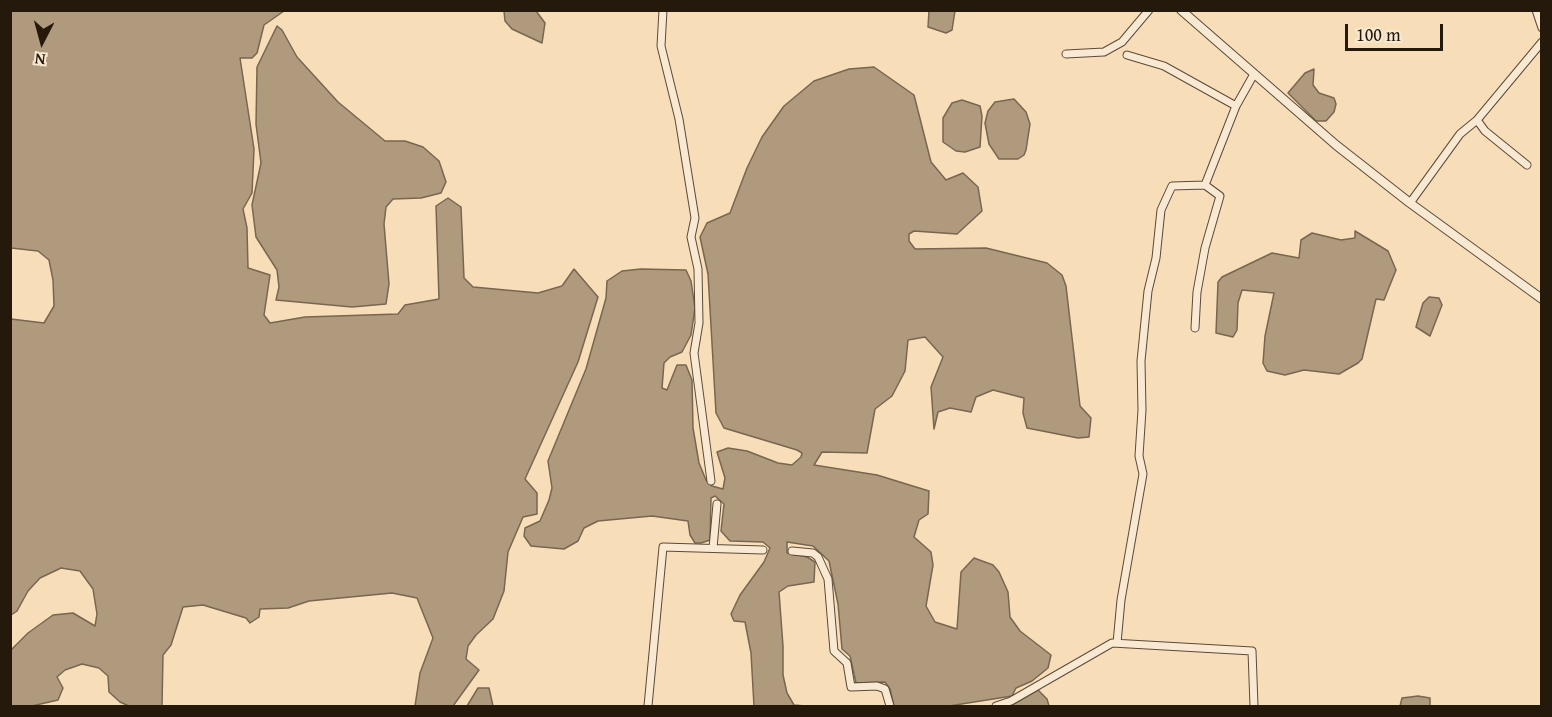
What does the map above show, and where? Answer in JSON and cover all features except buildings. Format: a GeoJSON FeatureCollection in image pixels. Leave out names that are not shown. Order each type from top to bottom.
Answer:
{"type":"FeatureCollection","features":[{"type":"Feature","properties":{"kind":"street"},"geometry":{"type":"LineString","coordinates":[[663,10],[661,46],[679,119],[695,218],[691,237],[698,269],[699,323],[694,353],[711,481]]}},
{"type":"Feature","properties":{"kind":"street"},"geometry":{"type":"LineString","coordinates":[[1066,54],[1104,52],[1122,42],[1149,10]]}},
{"type":"Feature","properties":{"kind":"street"},"geometry":{"type":"LineString","coordinates":[[1181,10],[1336,145],[1410,203],[1542,299]]}},
{"type":"Feature","properties":{"kind":"street"},"geometry":{"type":"LineString","coordinates":[[1536,10],[1542,28]]}},
{"type":"Feature","properties":{"kind":"street"},"geometry":{"type":"LineString","coordinates":[[1410,203],[1460,134],[1477,120],[1542,42]]}},
{"type":"Feature","properties":{"kind":"street"},"geometry":{"type":"LineString","coordinates":[[1127,56],[1164,66],[1236,106]]}},
{"type":"Feature","properties":{"kind":"street"},"geometry":{"type":"LineString","coordinates":[[1205,185],[1236,106],[1254,74]]}},
{"type":"Feature","properties":{"kind":"street"},"geometry":{"type":"LineString","coordinates":[[1477,120],[1485,132],[1527,165]]}},
{"type":"Feature","properties":{"kind":"street"},"geometry":{"type":"LineString","coordinates":[[1118,643],[1121,600],[1143,474],[1139,456],[1142,410],[1141,361],[1161,210],[1172,186],[1205,185],[1220,196],[1205,248],[1197,292],[1195,328]]}},
{"type":"Feature","properties":{"kind":"street"},"geometry":{"type":"LineString","coordinates":[[713,548],[717,504]]}},
{"type":"Feature","properties":{"kind":"street"},"geometry":{"type":"LineString","coordinates":[[648,706],[663,547],[763,550]]}},
{"type":"Feature","properties":{"kind":"street"},"geometry":{"type":"LineString","coordinates":[[792,551],[813,553],[818,557],[828,579],[834,651],[847,663],[851,687],[877,686],[885,689],[890,706]]}},
{"type":"Feature","properties":{"kind":"street"},"geometry":{"type":"LineString","coordinates":[[996,706],[1011,701],[1112,643],[1252,651],[1254,706]]}},
{"type":"Feature","properties":{"kind":"shaded area"},"geometry":{"type":"Polygon","coordinates":[[[11,10],[284,11],[264,25],[257,53],[252,58],[240,58],[254,149],[252,193],[243,209],[247,228],[248,268],[270,275],[264,315],[270,323],[305,317],[398,314],[405,305],[439,299],[436,206],[448,198],[461,207],[464,278],[473,287],[538,293],[562,286],[574,269],[598,297],[578,362],[525,479],[537,493],[537,514],[523,517],[508,552],[504,591],[493,619],[468,646],[466,659],[479,670],[453,706],[415,706],[420,673],[433,638],[417,598],[392,593],[309,601],[288,608],[260,609],[259,617],[250,623],[246,618],[203,605],[183,607],[171,645],[163,655],[162,706],[129,706],[120,702],[109,692],[108,676],[99,668],[82,664],[65,670],[57,677],[63,688],[58,700],[32,706],[11,706],[11,650],[28,633],[53,615],[73,613],[95,626],[97,614],[93,589],[80,571],[61,568],[40,578],[28,591],[17,611],[11,615],[11,319],[44,323],[54,306],[53,280],[49,260],[38,251],[11,248],[11,10]]]}},
{"type":"Feature","properties":{"kind":"shaded area"},"geometry":{"type":"Polygon","coordinates":[[[504,11],[536,11],[545,23],[542,43],[512,29],[505,21],[504,11]]]}},
{"type":"Feature","properties":{"kind":"shaded area"},"geometry":{"type":"Polygon","coordinates":[[[929,11],[955,11],[952,30],[946,33],[928,27],[929,11]]]}},
{"type":"Feature","properties":{"kind":"shaded area"},"geometry":{"type":"Polygon","coordinates":[[[277,26],[282,30],[297,57],[338,102],[385,141],[405,141],[423,147],[439,161],[446,182],[441,193],[421,198],[393,199],[386,207],[384,224],[389,284],[386,304],[352,307],[276,300],[279,287],[277,270],[256,237],[252,205],[261,163],[256,124],[257,67],[277,26]]]}},
{"type":"Feature","properties":{"kind":"shaded area"},"geometry":{"type":"Polygon","coordinates":[[[874,67],[914,95],[931,162],[946,180],[963,173],[978,187],[982,211],[957,234],[914,231],[909,234],[909,241],[915,249],[986,248],[1047,263],[1062,275],[1066,286],[1080,406],[1091,418],[1089,437],[1078,438],[1027,428],[1023,413],[1024,398],[993,390],[976,397],[971,412],[950,408],[938,412],[934,429],[931,387],[943,357],[925,337],[908,340],[905,371],[892,396],[875,409],[867,453],[822,452],[814,465],[877,475],[929,491],[928,514],[919,520],[914,537],[931,552],[933,565],[926,606],[935,622],[957,629],[961,572],[974,558],[993,565],[999,572],[1008,592],[1010,617],[1020,631],[1051,655],[1048,668],[1032,681],[1016,688],[1012,696],[949,706],[894,706],[890,689],[885,682],[856,683],[850,656],[842,649],[838,604],[829,561],[813,546],[787,542],[787,553],[807,557],[815,562],[814,582],[788,586],[779,592],[783,675],[787,693],[794,705],[805,706],[754,706],[751,653],[745,622],[734,621],[731,614],[740,595],[764,562],[770,548],[763,542],[730,541],[721,531],[724,504],[715,496],[711,498],[710,540],[701,543],[695,543],[690,535],[688,521],[652,516],[598,521],[584,528],[578,541],[564,549],[531,546],[524,536],[525,528],[540,521],[549,500],[552,488],[548,461],[586,369],[606,298],[607,281],[622,271],[686,270],[691,281],[695,308],[691,335],[682,352],[670,357],[664,363],[662,388],[667,390],[677,365],[686,365],[692,380],[693,428],[699,463],[706,480],[712,486],[723,489],[725,478],[717,452],[728,448],[747,451],[778,463],[792,465],[801,457],[802,453],[797,450],[724,428],[716,413],[708,274],[700,237],[707,223],[730,213],[762,137],[784,106],[814,81],[849,69],[874,67]]]}},
{"type":"Feature","properties":{"kind":"shaded area"},"geometry":{"type":"Polygon","coordinates":[[[1314,69],[1313,85],[1319,93],[1334,98],[1336,104],[1334,112],[1326,121],[1316,121],[1288,93],[1305,73],[1314,69]]]}},
{"type":"Feature","properties":{"kind":"shaded area"},"geometry":{"type":"Polygon","coordinates":[[[1014,99],[1026,112],[1030,124],[1026,150],[1024,155],[1018,159],[999,159],[989,144],[985,123],[988,111],[995,102],[1014,99]]]}},
{"type":"Feature","properties":{"kind":"shaded area"},"geometry":{"type":"Polygon","coordinates":[[[962,100],[980,106],[982,116],[980,147],[965,152],[956,151],[943,142],[943,118],[952,103],[962,100]]]}},
{"type":"Feature","properties":{"kind":"shaded area"},"geometry":{"type":"Polygon","coordinates":[[[1355,231],[1388,251],[1396,270],[1384,300],[1376,299],[1362,359],[1358,363],[1339,374],[1304,370],[1285,375],[1267,371],[1263,363],[1265,336],[1274,293],[1242,290],[1238,303],[1237,330],[1233,337],[1216,333],[1218,282],[1222,277],[1272,253],[1299,258],[1301,240],[1312,233],[1341,240],[1355,238],[1355,231]]]}},
{"type":"Feature","properties":{"kind":"shaded area"},"geometry":{"type":"Polygon","coordinates":[[[1429,297],[1439,298],[1442,305],[1430,336],[1416,327],[1423,303],[1429,297]]]}},
{"type":"Feature","properties":{"kind":"shaded area"},"geometry":{"type":"Polygon","coordinates":[[[478,688],[489,688],[493,706],[467,706],[478,688]]]}},
{"type":"Feature","properties":{"kind":"shaded area"},"geometry":{"type":"Polygon","coordinates":[[[1038,690],[1047,699],[1049,706],[1010,706],[1038,690]]]}},
{"type":"Feature","properties":{"kind":"shaded area"},"geometry":{"type":"Polygon","coordinates":[[[1418,696],[1430,698],[1430,706],[1400,706],[1402,698],[1418,696]]]}}]}
